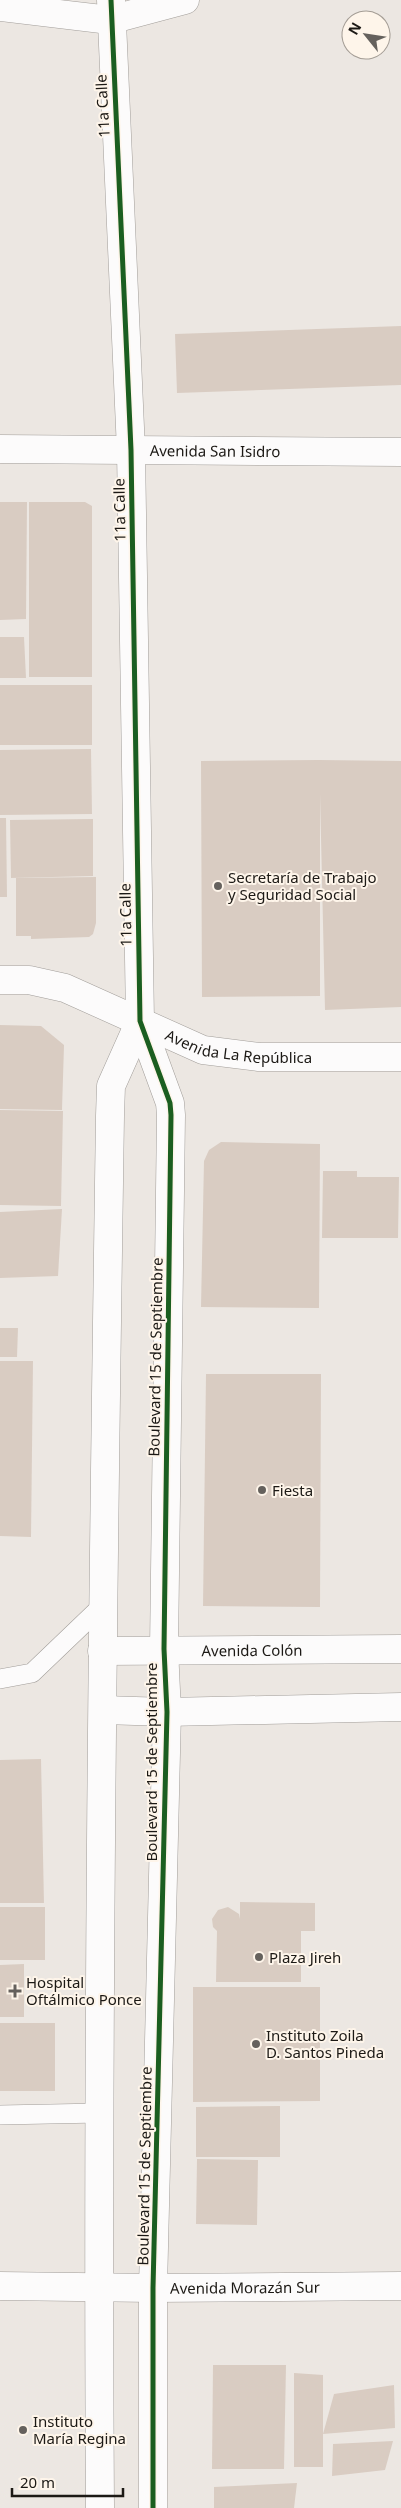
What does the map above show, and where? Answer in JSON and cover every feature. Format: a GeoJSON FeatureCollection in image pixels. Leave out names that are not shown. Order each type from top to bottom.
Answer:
{"type":"FeatureCollection","features":[{"type":"Feature","properties":{"kind":"street"},"geometry":{"type":"LineString","coordinates":[[0,6],[110,10],[186,0]]}},
{"type":"Feature","properties":{"kind":"street","name":"11a Calle"},"geometry":{"type":"LineString","coordinates":[[110,10],[131,450],[140,1021]]}},
{"type":"Feature","properties":{"kind":"street","name":"Avenida San Isidro"},"geometry":{"type":"LineString","coordinates":[[0,449],[401,452]]}},
{"type":"Feature","properties":{"kind":"street","name":"Avenida La República"},"geometry":{"type":"LineString","coordinates":[[0,980],[28,980],[65,988],[203,1050],[259,1057],[401,1057]]}},
{"type":"Feature","properties":{"kind":"street"},"geometry":{"type":"LineString","coordinates":[[100,2508],[98,2286],[102,1651],[111,1086],[140,1021]]}},
{"type":"Feature","properties":{"kind":"street","name":"Boulevard 15 de Septiembre"},"geometry":{"type":"LineString","coordinates":[[140,1021],[170,1103],[164,1649],[167,1712],[153,2288],[153,2508]]}},
{"type":"Feature","properties":{"kind":"street","name":"Avenida Colón"},"geometry":{"type":"LineString","coordinates":[[102,1651],[164,1649],[401,1649]]}},
{"type":"Feature","properties":{"kind":"street"},"geometry":{"type":"LineString","coordinates":[[103,1710],[167,1712],[401,1707]]}},
{"type":"Feature","properties":{"kind":"street","name":"Avenida Morazán Sur"},"geometry":{"type":"LineString","coordinates":[[0,2286],[153,2288],[401,2286]]}},
{"type":"Feature","properties":{"kind":"lane"},"geometry":{"type":"LineString","coordinates":[[0,1679],[32,1673],[103,1605]]}},
{"type":"Feature","properties":{"kind":"lane"},"geometry":{"type":"LineString","coordinates":[[0,2115],[100,2114]]}},
{"type":"Feature","properties":{"kind":"building"},"geometry":{"type":"Polygon","coordinates":[[[401,326],[401,385],[177,393],[175,334],[401,326]]]}},
{"type":"Feature","properties":{"kind":"building"},"geometry":{"type":"Polygon","coordinates":[[[0,502],[27,502],[26,619],[0,620],[0,502]]]}},
{"type":"Feature","properties":{"kind":"building"},"geometry":{"type":"Polygon","coordinates":[[[29,502],[85,502],[92,506],[92,677],[29,677],[29,502]]]}},
{"type":"Feature","properties":{"kind":"building"},"geometry":{"type":"Polygon","coordinates":[[[0,637],[24,637],[26,678],[0,678],[0,637]]]}},
{"type":"Feature","properties":{"kind":"building"},"geometry":{"type":"Polygon","coordinates":[[[0,685],[92,685],[92,745],[0,745],[0,685]]]}},
{"type":"Feature","properties":{"kind":"building"},"geometry":{"type":"Polygon","coordinates":[[[91,749],[92,814],[0,815],[0,750],[91,749]]]}},
{"type":"Feature","properties":{"kind":"building"},"geometry":{"type":"Polygon","coordinates":[[[201,761],[401,761],[401,1007],[325,1010],[320,794],[320,996],[202,997],[201,761]]]}},
{"type":"Feature","properties":{"kind":"building"},"geometry":{"type":"Polygon","coordinates":[[[0,818],[6,818],[7,897],[0,897],[0,818]]]}},
{"type":"Feature","properties":{"kind":"building"},"geometry":{"type":"Polygon","coordinates":[[[93,819],[93,876],[11,878],[10,820],[93,819]]]}},
{"type":"Feature","properties":{"kind":"building"},"geometry":{"type":"Polygon","coordinates":[[[96,877],[96,923],[93,934],[89,937],[31,939],[31,936],[16,936],[16,878],[96,877]]]}},
{"type":"Feature","properties":{"kind":"building"},"geometry":{"type":"Polygon","coordinates":[[[0,1025],[41,1026],[64,1045],[62,1110],[0,1109],[0,1025]]]}},
{"type":"Feature","properties":{"kind":"building"},"geometry":{"type":"Polygon","coordinates":[[[0,1110],[63,1111],[61,1206],[0,1205],[0,1110]]]}},
{"type":"Feature","properties":{"kind":"building"},"geometry":{"type":"Polygon","coordinates":[[[221,1142],[320,1144],[319,1308],[201,1307],[204,1161],[209,1150],[221,1142]]]}},
{"type":"Feature","properties":{"kind":"building"},"geometry":{"type":"Polygon","coordinates":[[[323,1171],[357,1171],[357,1177],[399,1177],[398,1238],[322,1238],[323,1171]]]}},
{"type":"Feature","properties":{"kind":"building"},"geometry":{"type":"Polygon","coordinates":[[[62,1209],[58,1276],[0,1278],[0,1212],[62,1209]]]}},
{"type":"Feature","properties":{"kind":"building"},"geometry":{"type":"Polygon","coordinates":[[[0,1328],[18,1328],[17,1357],[0,1357],[0,1328]]]}},
{"type":"Feature","properties":{"kind":"building"},"geometry":{"type":"Polygon","coordinates":[[[0,1361],[33,1361],[31,1537],[0,1536],[0,1361]]]}},
{"type":"Feature","properties":{"kind":"building","name":"Fiesta"},"geometry":{"type":"Polygon","coordinates":[[[206,1374],[321,1374],[320,1607],[203,1606],[206,1374]]]}},
{"type":"Feature","properties":{"kind":"building"},"geometry":{"type":"Polygon","coordinates":[[[41,1759],[44,1903],[0,1903],[0,1760],[41,1759]]]}},
{"type":"Feature","properties":{"kind":"building","name":"Plaza Jireh"},"geometry":{"type":"Polygon","coordinates":[[[240,1902],[315,1903],[315,1931],[301,1931],[301,1982],[216,1982],[217,1931],[213,1927],[212,1919],[218,1910],[228,1907],[239,1914],[240,1919],[240,1902]]]}},
{"type":"Feature","properties":{"kind":"building"},"geometry":{"type":"Polygon","coordinates":[[[0,1907],[45,1907],[45,1960],[0,1960],[0,1907]]]}},
{"type":"Feature","properties":{"kind":"building"},"geometry":{"type":"Polygon","coordinates":[[[24,1964],[24,2017],[0,2017],[0,1965],[24,1964]]]}},
{"type":"Feature","properties":{"kind":"building","name":"Instituto Zoila D. Santos Pineda"},"geometry":{"type":"Polygon","coordinates":[[[193,1987],[320,1987],[320,2101],[193,2102],[193,1987]]]}},
{"type":"Feature","properties":{"kind":"building"},"geometry":{"type":"Polygon","coordinates":[[[0,2023],[55,2023],[55,2091],[0,2091],[0,2023]]]}},
{"type":"Feature","properties":{"kind":"building"},"geometry":{"type":"Polygon","coordinates":[[[280,2106],[280,2157],[196,2157],[196,2107],[280,2106]]]}},
{"type":"Feature","properties":{"kind":"building"},"geometry":{"type":"Polygon","coordinates":[[[197,2159],[258,2160],[257,2225],[196,2224],[197,2159]]]}},
{"type":"Feature","properties":{"kind":"building"},"geometry":{"type":"Polygon","coordinates":[[[213,2365],[286,2365],[284,2469],[212,2469],[213,2365]]]}},
{"type":"Feature","properties":{"kind":"building"},"geometry":{"type":"Polygon","coordinates":[[[294,2373],[323,2375],[323,2467],[294,2467],[294,2373]]]}},
{"type":"Feature","properties":{"kind":"building"},"geometry":{"type":"Polygon","coordinates":[[[394,2385],[395,2428],[323,2434],[334,2394],[394,2385]]]}},
{"type":"Feature","properties":{"kind":"building"},"geometry":{"type":"Polygon","coordinates":[[[393,2441],[385,2470],[332,2476],[333,2444],[393,2441]]]}},
{"type":"Feature","properties":{"kind":"building"},"geometry":{"type":"Polygon","coordinates":[[[297,2483],[294,2508],[214,2508],[214,2487],[297,2483]]]}},
{"type":"Feature","properties":{"kind":"cycle path"},"geometry":{"type":"LineString","coordinates":[[111,0],[131,450],[140,1021],[170,1103],[171,1115],[164,1649],[167,1712],[153,2288],[153,2508]]}},
{"type":"Feature","properties":{"kind":"place","name":"Secretaría de Trabajo y Seguridad Social"},"geometry":{"type":"Point","coordinates":[218,886]}},
{"type":"Feature","properties":{"kind":"place","name":"Fiesta"},"geometry":{"type":"Point","coordinates":[262,1490]}},
{"type":"Feature","properties":{"kind":"place","name":"Plaza Jireh"},"geometry":{"type":"Point","coordinates":[259,1957]}},
{"type":"Feature","properties":{"kind":"place","name":"Hospital Oftálmico Ponce"},"geometry":{"type":"Point","coordinates":[15,1991]}},
{"type":"Feature","properties":{"kind":"place","name":"Instituto Zoila D. Santos Pineda"},"geometry":{"type":"Point","coordinates":[256,2044]}},
{"type":"Feature","properties":{"kind":"place","name":"Instituto María Regina"},"geometry":{"type":"Point","coordinates":[23,2430]}}]}
